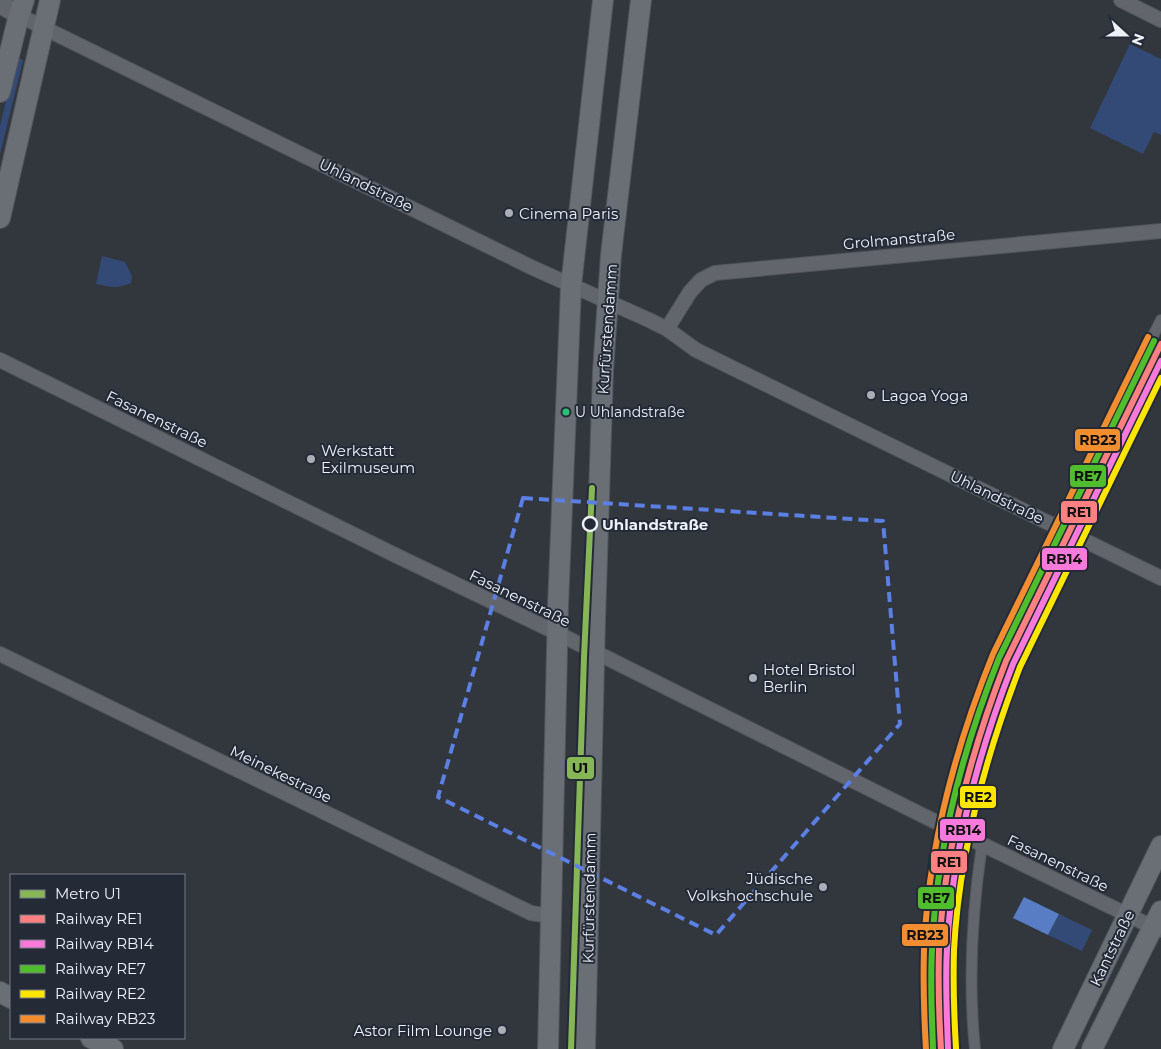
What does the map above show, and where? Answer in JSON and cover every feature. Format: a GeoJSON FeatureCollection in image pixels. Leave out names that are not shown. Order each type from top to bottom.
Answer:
{"type":"FeatureCollection","features":[{"type":"Feature","properties":{"kind":"main road"},"geometry":{"type":"LineString","coordinates":[[0,218],[50,0]]}},
{"type":"Feature","properties":{"kind":"main road"},"geometry":{"type":"LineString","coordinates":[[548,1049],[557,633],[571,286],[603,0]]}},
{"type":"Feature","properties":{"kind":"main road","name":"Kurfürstendamm"},"geometry":{"type":"LineString","coordinates":[[585,1049],[603,371],[612,246],[640,0]]}},
{"type":"Feature","properties":{"kind":"main road"},"geometry":{"type":"LineString","coordinates":[[0,92],[22,7]]}},
{"type":"Feature","properties":{"kind":"main road","name":"Kantstraße"},"geometry":{"type":"LineString","coordinates":[[1063,1049],[1161,846]]}},
{"type":"Feature","properties":{"kind":"main road","name":"Kantstraße"},"geometry":{"type":"LineString","coordinates":[[1092,1049],[1158,923]]}},
{"type":"Feature","properties":{"kind":"main road"},"geometry":{"type":"LineString","coordinates":[[93,1039],[113,1049]]}},
{"type":"Feature","properties":{"kind":"street"},"geometry":{"type":"LineString","coordinates":[[1121,0],[1161,20]]}},
{"type":"Feature","properties":{"kind":"street","name":"Uhlandstraße"},"geometry":{"type":"LineString","coordinates":[[0,4],[22,7],[44,28],[571,286],[608,300],[667,329],[696,350],[1161,578]]}},
{"type":"Feature","properties":{"kind":"street","name":"Grolmanstraße"},"geometry":{"type":"LineString","coordinates":[[667,329],[690,292],[700,280],[715,273],[1161,231]]}},
{"type":"Feature","properties":{"kind":"street"},"geometry":{"type":"LineString","coordinates":[[1056,526],[1161,320]]}},
{"type":"Feature","properties":{"kind":"street","name":"Fasanenstraße"},"geometry":{"type":"LineString","coordinates":[[0,360],[557,633],[982,845],[1128,914],[1158,923]]}},
{"type":"Feature","properties":{"kind":"street","name":"Meinekestraße"},"geometry":{"type":"LineString","coordinates":[[0,654],[530,914],[550,916]]}},
{"type":"Feature","properties":{"kind":"street"},"geometry":{"type":"LineString","coordinates":[[975,1049],[971,998],[972,952],[982,845]]}},
{"type":"Feature","properties":{"kind":"highlighted area"},"geometry":{"type":"Polygon","coordinates":[[[523,498],[883,521],[900,724],[716,935],[438,797],[523,498]]]}},
{"type":"Feature","properties":{"kind":"shaded area"},"geometry":{"type":"Polygon","coordinates":[[[1130,44],[1161,59],[1161,135],[1154,132],[1143,154],[1090,128],[1130,44]]]}},
{"type":"Feature","properties":{"kind":"shaded area"},"geometry":{"type":"Polygon","coordinates":[[[17,57],[23,60],[0,154],[0,126],[17,57]]]}},
{"type":"Feature","properties":{"kind":"shaded area"},"geometry":{"type":"Polygon","coordinates":[[[102,256],[125,262],[132,276],[131,283],[114,287],[96,284],[102,256]]]}},
{"type":"Feature","properties":{"kind":"shaded area"},"geometry":{"type":"Polygon","coordinates":[[[1024,897],[1059,914],[1048,935],[1013,918],[1024,897]]]}},
{"type":"Feature","properties":{"kind":"shaded area"},"geometry":{"type":"Polygon","coordinates":[[[1059,914],[1092,930],[1082,951],[1048,935],[1059,914]]]}},
{"type":"Feature","properties":{"kind":"metro line","name":"U1"},"geometry":{"type":"LineString","coordinates":[[571,1049],[584,657],[592,488]]}},
{"type":"Feature","properties":{"kind":"rail line","name":"RB23"},"geometry":{"type":"LineString","coordinates":[[926,1049],[924,950],[931,874],[946,799],[967,726],[993,654],[1148,337]]}},
{"type":"Feature","properties":{"kind":"rail line","name":"RE7"},"geometry":{"type":"LineString","coordinates":[[933,1049],[931,962],[939,875],[953,801],[973,729],[999,658],[1154,341]]}},
{"type":"Feature","properties":{"kind":"rail line","name":"RE1"},"geometry":{"type":"LineString","coordinates":[[941,1049],[939,950],[942,913],[953,839],[970,767],[981,731],[1006,661],[1161,344]]}},
{"type":"Feature","properties":{"kind":"rail line","name":"RB14"},"geometry":{"type":"LineString","coordinates":[[948,1049],[946,961],[954,876],[968,804],[988,733],[1013,664],[1161,361]]}},
{"type":"Feature","properties":{"kind":"rail line","name":"RE2"},"geometry":{"type":"LineString","coordinates":[[956,1048],[954,950],[957,913],[968,841],[985,771],[1020,667],[1161,378]]}},
{"type":"Feature","properties":{"kind":"place","name":"Cinema Paris"},"geometry":{"type":"Point","coordinates":[509,213]}},
{"type":"Feature","properties":{"kind":"place","name":"Lagoa Yoga"},"geometry":{"type":"Point","coordinates":[871,395]}},
{"type":"Feature","properties":{"kind":"place","name":"U Uhlandstraße"},"geometry":{"type":"Point","coordinates":[566,412]}},
{"type":"Feature","properties":{"kind":"place","name":"Werkstatt Exilmuseum"},"geometry":{"type":"Point","coordinates":[311,459]}},
{"type":"Feature","properties":{"kind":"place","name":"Uhlandstraße"},"geometry":{"type":"Point","coordinates":[590,524]}},
{"type":"Feature","properties":{"kind":"place","name":"Hotel Bristol Berlin"},"geometry":{"type":"Point","coordinates":[753,678]}},
{"type":"Feature","properties":{"kind":"place","name":"Jüdische Volkshochschule"},"geometry":{"type":"Point","coordinates":[823,887]}},
{"type":"Feature","properties":{"kind":"place","name":"Astor Film Lounge"},"geometry":{"type":"Point","coordinates":[502,1030]}}]}
